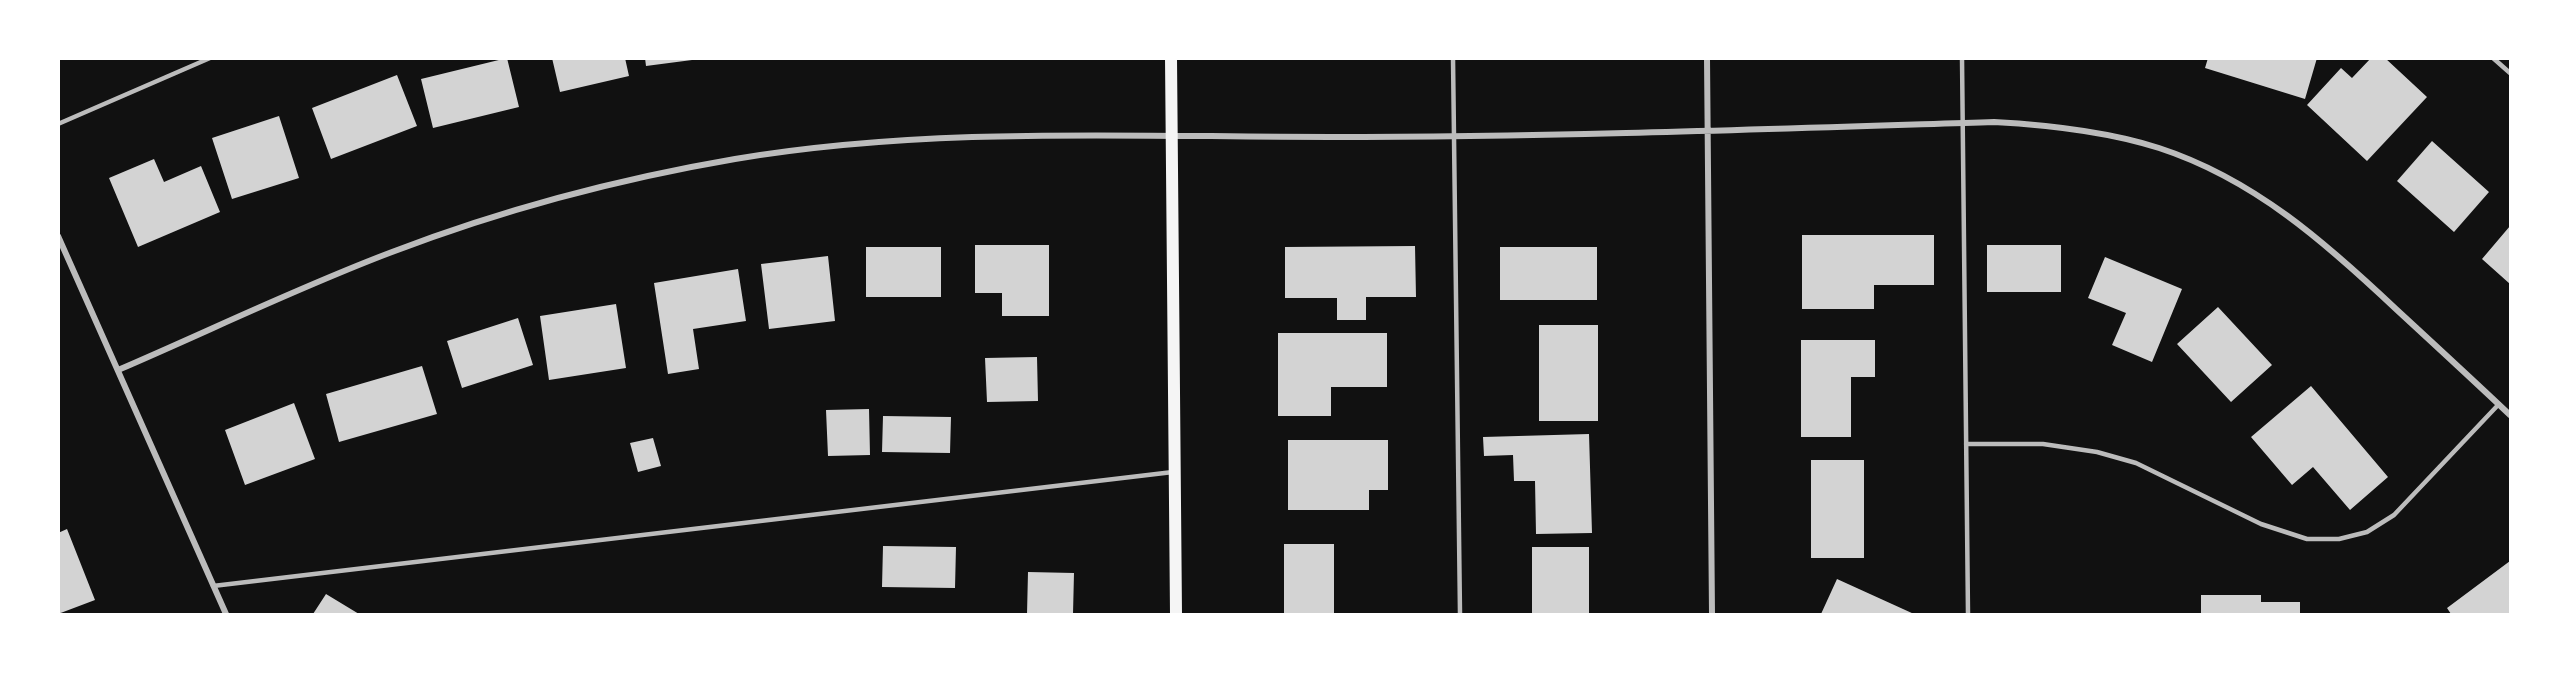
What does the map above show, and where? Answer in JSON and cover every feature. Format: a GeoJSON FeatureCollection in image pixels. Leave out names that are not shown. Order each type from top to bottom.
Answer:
{"type":"FeatureCollection","features":[{"type":"Feature","properties":{"kind":"main road"},"geometry":{"type":"LineString","coordinates":[[1171,58],[1176,615]]}},
{"type":"Feature","properties":{"kind":"street"},"geometry":{"type":"LineString","coordinates":[[1707,58],[1712,615]]}},
{"type":"Feature","properties":{"kind":"street"},"geometry":{"type":"LineString","coordinates":[[118,370],[390,253],[555,198],[745,158],[822,147],[906,139],[1004,136],[1454,137],[1994,122],[2054,125],[2159,148],[2203,166],[2248,190],[2301,225],[2334,251],[2511,415]]}},
{"type":"Feature","properties":{"kind":"street"},"geometry":{"type":"LineString","coordinates":[[58,236],[226,615]]}},
{"type":"Feature","properties":{"kind":"lane"},"geometry":{"type":"LineString","coordinates":[[58,124],[210,58]]}},
{"type":"Feature","properties":{"kind":"lane"},"geometry":{"type":"LineString","coordinates":[[1453,58],[1460,615]]}},
{"type":"Feature","properties":{"kind":"lane"},"geometry":{"type":"LineString","coordinates":[[1962,58],[1968,615]]}},
{"type":"Feature","properties":{"kind":"lane"},"geometry":{"type":"LineString","coordinates":[[2493,58],[2511,73]]}},
{"type":"Feature","properties":{"kind":"lane"},"geometry":{"type":"LineString","coordinates":[[1966,444],[2043,444],[2097,452],[2136,463],[2261,524],[2307,539],[2339,539],[2367,532],[2394,515],[2499,404]]}},
{"type":"Feature","properties":{"kind":"lane"},"geometry":{"type":"LineString","coordinates":[[213,586],[1175,472]]}},
{"type":"Feature","properties":{"kind":"building"},"geometry":{"type":"Polygon","coordinates":[[[507,58],[519,107],[433,128],[421,79],[507,58]]]}},
{"type":"Feature","properties":{"kind":"building"},"geometry":{"type":"Polygon","coordinates":[[[552,58],[625,58],[629,76],[560,92],[552,58]]]}},
{"type":"Feature","properties":{"kind":"building"},"geometry":{"type":"Polygon","coordinates":[[[645,58],[692,58],[692,60],[646,66],[645,58]]]}},
{"type":"Feature","properties":{"kind":"building"},"geometry":{"type":"Polygon","coordinates":[[[2208,58],[2317,58],[2305,99],[2205,68],[2208,58]]]}},
{"type":"Feature","properties":{"kind":"building"},"geometry":{"type":"Polygon","coordinates":[[[2371,58],[2385,58],[2427,97],[2367,161],[2307,105],[2341,68],[2352,78],[2371,58]]]}},
{"type":"Feature","properties":{"kind":"building"},"geometry":{"type":"Polygon","coordinates":[[[397,75],[417,126],[331,159],[312,108],[397,75]]]}},
{"type":"Feature","properties":{"kind":"building"},"geometry":{"type":"Polygon","coordinates":[[[279,116],[299,178],[232,199],[212,138],[279,116]]]}},
{"type":"Feature","properties":{"kind":"building"},"geometry":{"type":"Polygon","coordinates":[[[2432,141],[2489,192],[2454,232],[2397,181],[2432,141]]]}},
{"type":"Feature","properties":{"kind":"building"},"geometry":{"type":"Polygon","coordinates":[[[154,159],[164,182],[201,166],[220,212],[138,247],[109,178],[154,159]]]}},
{"type":"Feature","properties":{"kind":"building"},"geometry":{"type":"Polygon","coordinates":[[[2510,226],[2510,284],[2482,259],[2510,226]]]}},
{"type":"Feature","properties":{"kind":"building"},"geometry":{"type":"Polygon","coordinates":[[[1802,235],[1934,235],[1934,285],[1874,285],[1874,309],[1802,309],[1802,235]]]}},
{"type":"Feature","properties":{"kind":"building"},"geometry":{"type":"Polygon","coordinates":[[[975,245],[1049,245],[1049,316],[1002,316],[1002,293],[975,293],[975,245]]]}},
{"type":"Feature","properties":{"kind":"building"},"geometry":{"type":"Polygon","coordinates":[[[1987,245],[2061,245],[2061,292],[1987,292],[1987,245]]]}},
{"type":"Feature","properties":{"kind":"building"},"geometry":{"type":"Polygon","coordinates":[[[1415,246],[1416,297],[1366,297],[1366,320],[1337,320],[1337,298],[1285,298],[1285,247],[1415,246]]]}},
{"type":"Feature","properties":{"kind":"building"},"geometry":{"type":"Polygon","coordinates":[[[866,247],[941,247],[941,297],[866,297],[866,247]]]}},
{"type":"Feature","properties":{"kind":"building"},"geometry":{"type":"Polygon","coordinates":[[[1500,247],[1597,247],[1597,300],[1500,300],[1500,247]]]}},
{"type":"Feature","properties":{"kind":"building"},"geometry":{"type":"Polygon","coordinates":[[[828,256],[835,321],[769,329],[761,264],[828,256]]]}},
{"type":"Feature","properties":{"kind":"building"},"geometry":{"type":"Polygon","coordinates":[[[2105,257],[2182,289],[2152,362],[2112,345],[2126,313],[2088,298],[2105,257]]]}},
{"type":"Feature","properties":{"kind":"building"},"geometry":{"type":"Polygon","coordinates":[[[738,269],[746,321],[693,329],[699,369],[668,374],[654,283],[738,269]]]}},
{"type":"Feature","properties":{"kind":"building"},"geometry":{"type":"Polygon","coordinates":[[[616,304],[626,368],[549,380],[540,316],[616,304]]]}},
{"type":"Feature","properties":{"kind":"building"},"geometry":{"type":"Polygon","coordinates":[[[2218,307],[2272,365],[2231,402],[2177,344],[2218,307]]]}},
{"type":"Feature","properties":{"kind":"building"},"geometry":{"type":"Polygon","coordinates":[[[518,318],[533,365],[462,388],[447,341],[518,318]]]}},
{"type":"Feature","properties":{"kind":"building"},"geometry":{"type":"Polygon","coordinates":[[[1539,325],[1598,325],[1598,421],[1539,421],[1539,325]]]}},
{"type":"Feature","properties":{"kind":"building"},"geometry":{"type":"Polygon","coordinates":[[[1278,333],[1387,333],[1387,387],[1331,387],[1331,416],[1278,416],[1278,333]]]}},
{"type":"Feature","properties":{"kind":"building"},"geometry":{"type":"Polygon","coordinates":[[[1801,340],[1875,340],[1875,377],[1851,377],[1851,437],[1801,437],[1801,340]]]}},
{"type":"Feature","properties":{"kind":"building"},"geometry":{"type":"Polygon","coordinates":[[[1037,357],[1038,401],[987,402],[985,358],[1037,357]]]}},
{"type":"Feature","properties":{"kind":"building"},"geometry":{"type":"Polygon","coordinates":[[[422,366],[437,414],[339,442],[326,394],[422,366]]]}},
{"type":"Feature","properties":{"kind":"building"},"geometry":{"type":"Polygon","coordinates":[[[2311,386],[2388,477],[2350,510],[2313,467],[2292,485],[2251,437],[2311,386]]]}},
{"type":"Feature","properties":{"kind":"building"},"geometry":{"type":"Polygon","coordinates":[[[294,403],[315,459],[245,485],[225,430],[294,403]]]}},
{"type":"Feature","properties":{"kind":"building"},"geometry":{"type":"Polygon","coordinates":[[[869,409],[870,455],[828,456],[826,410],[869,409]]]}},
{"type":"Feature","properties":{"kind":"building"},"geometry":{"type":"Polygon","coordinates":[[[883,416],[951,417],[950,453],[882,452],[883,416]]]}},
{"type":"Feature","properties":{"kind":"building"},"geometry":{"type":"Polygon","coordinates":[[[1589,434],[1592,533],[1536,534],[1535,481],[1514,481],[1513,455],[1484,456],[1483,437],[1589,434]]]}},
{"type":"Feature","properties":{"kind":"building"},"geometry":{"type":"Polygon","coordinates":[[[653,438],[661,466],[638,472],[630,443],[653,438]]]}},
{"type":"Feature","properties":{"kind":"building"},"geometry":{"type":"Polygon","coordinates":[[[1288,440],[1388,440],[1388,490],[1369,490],[1369,510],[1288,510],[1288,440]]]}},
{"type":"Feature","properties":{"kind":"building"},"geometry":{"type":"Polygon","coordinates":[[[1811,460],[1864,460],[1864,558],[1811,558],[1811,460]]]}},
{"type":"Feature","properties":{"kind":"building"},"geometry":{"type":"Polygon","coordinates":[[[67,529],[95,600],[58,614],[58,533],[67,529]]]}},
{"type":"Feature","properties":{"kind":"building"},"geometry":{"type":"Polygon","coordinates":[[[1284,544],[1334,544],[1334,614],[1284,614],[1284,544]]]}},
{"type":"Feature","properties":{"kind":"building"},"geometry":{"type":"Polygon","coordinates":[[[883,546],[956,547],[955,588],[882,587],[883,546]]]}},
{"type":"Feature","properties":{"kind":"building"},"geometry":{"type":"Polygon","coordinates":[[[1532,547],[1589,547],[1589,614],[1532,614],[1532,547]]]}},
{"type":"Feature","properties":{"kind":"building"},"geometry":{"type":"Polygon","coordinates":[[[2510,561],[2510,614],[2451,614],[2447,608],[2510,561]]]}},
{"type":"Feature","properties":{"kind":"building"},"geometry":{"type":"Polygon","coordinates":[[[1028,572],[1074,573],[1073,614],[1027,614],[1028,572]]]}},
{"type":"Feature","properties":{"kind":"building"},"geometry":{"type":"Polygon","coordinates":[[[1837,579],[1914,614],[1821,614],[1837,579]]]}},
{"type":"Feature","properties":{"kind":"building"},"geometry":{"type":"Polygon","coordinates":[[[326,594],[359,614],[313,614],[326,594]]]}},
{"type":"Feature","properties":{"kind":"building"},"geometry":{"type":"Polygon","coordinates":[[[2201,595],[2261,595],[2261,602],[2300,602],[2300,614],[2201,614],[2201,595]]]}}]}
